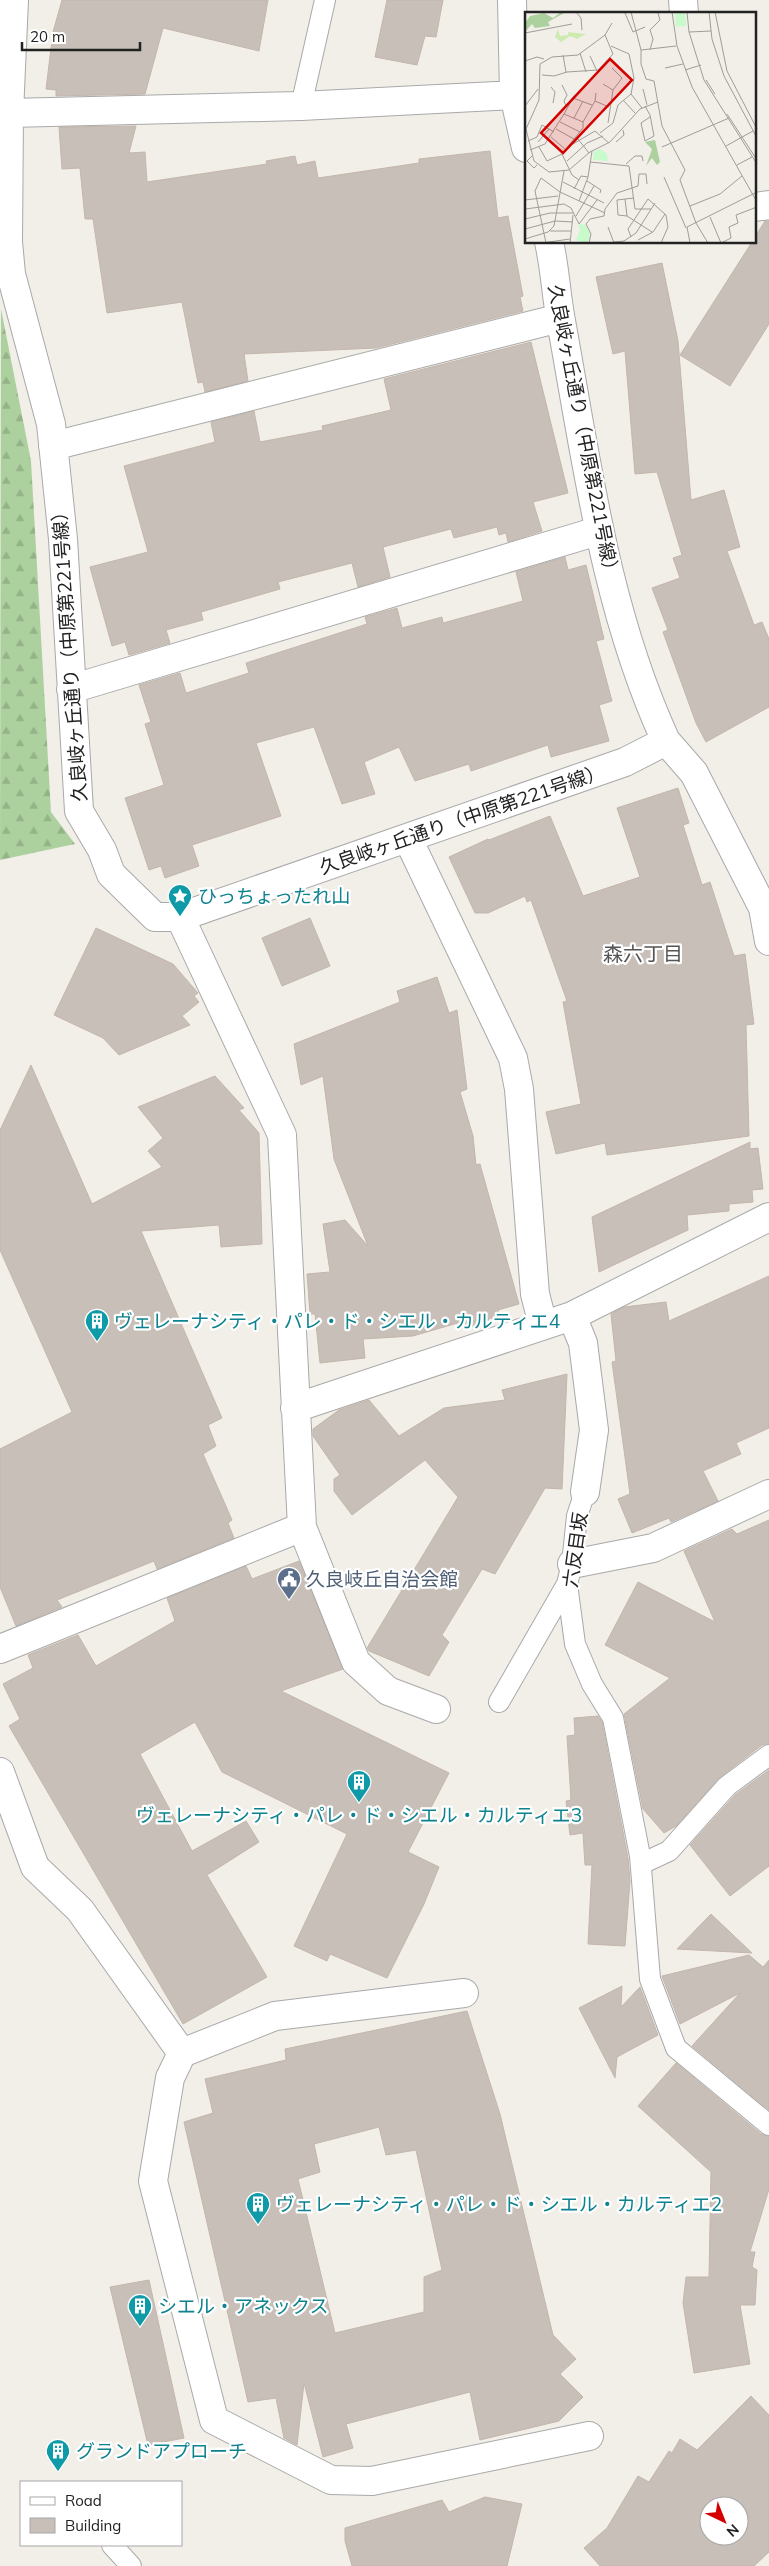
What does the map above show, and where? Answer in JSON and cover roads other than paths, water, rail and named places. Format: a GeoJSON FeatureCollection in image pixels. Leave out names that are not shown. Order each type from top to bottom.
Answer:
{"type":"FeatureCollection","features":[{"type":"Feature","properties":{"kind":"street","name":"久良岐ヶ丘通り（中原第221号線）"},"geometry":{"type":"LineString","coordinates":[[14,0],[9,113],[8,242],[11,274],[51,424],[63,539],[70,689],[79,811],[102,850],[112,874],[155,917],[180,917],[408,839],[625,762],[666,741],[652,710],[627,639],[598,531],[560,318],[557,244]]}},
{"type":"Feature","properties":{"kind":"street"},"geometry":{"type":"LineString","coordinates":[[512,0],[514,96],[525,144]]}},
{"type":"Feature","properties":{"kind":"street"},"geometry":{"type":"LineString","coordinates":[[9,113],[302,106],[514,96]]}},
{"type":"Feature","properties":{"kind":"street"},"geometry":{"type":"LineString","coordinates":[[756,207],[769,204]]}},
{"type":"Feature","properties":{"kind":"street"},"geometry":{"type":"LineString","coordinates":[[53,446],[560,318]]}},
{"type":"Feature","properties":{"kind":"street"},"geometry":{"type":"LineString","coordinates":[[70,689],[598,531]]}},
{"type":"Feature","properties":{"kind":"street"},"geometry":{"type":"LineString","coordinates":[[666,741],[694,773],[763,908],[769,938]]}},
{"type":"Feature","properties":{"kind":"street"},"geometry":{"type":"LineString","coordinates":[[408,839],[513,1058],[519,1089],[535,1294],[543,1325]]}},
{"type":"Feature","properties":{"kind":"street"},"geometry":{"type":"LineString","coordinates":[[180,917],[282,1135],[302,1527],[356,1662],[388,1691],[436,1709]]}},
{"type":"Feature","properties":{"kind":"street"},"geometry":{"type":"LineString","coordinates":[[296,1408],[572,1316],[769,1217]]}},
{"type":"Feature","properties":{"kind":"street"},"geometry":{"type":"LineString","coordinates":[[572,1316],[583,1343],[594,1430],[585,1492]]}},
{"type":"Feature","properties":{"kind":"street"},"geometry":{"type":"LineString","coordinates":[[570,1574],[653,1548],[769,1494]]}},
{"type":"Feature","properties":{"kind":"street"},"geometry":{"type":"LineString","coordinates":[[0,1649],[302,1527]]}},
{"type":"Feature","properties":{"kind":"street"},"geometry":{"type":"LineString","coordinates":[[0,1772],[35,1867],[80,1910],[182,2054]]}},
{"type":"Feature","properties":{"kind":"street"},"geometry":{"type":"LineString","coordinates":[[464,1993],[274,2016],[182,2054],[170,2078],[153,2181],[214,2420],[331,2480],[372,2481],[589,2436]]}},
{"type":"Feature","properties":{"kind":"lane"},"geometry":{"type":"LineString","coordinates":[[302,106],[325,0]]}},
{"type":"Feature","properties":{"kind":"lane","name":"六反目坂"},"geometry":{"type":"LineString","coordinates":[[585,1492],[577,1516],[570,1574],[575,1644],[592,1684],[613,1718],[641,1864]]}},
{"type":"Feature","properties":{"kind":"lane"},"geometry":{"type":"LineString","coordinates":[[499,1702],[570,1574]]}},
{"type":"Feature","properties":{"kind":"lane"},"geometry":{"type":"LineString","coordinates":[[769,1755],[727,1786],[669,1851],[641,1864],[650,1979],[676,2048],[769,2125]]}},
{"type":"Feature","properties":{"kind":"lane"},"geometry":{"type":"LineString","coordinates":[[113,2546],[131,2566]]}},
{"type":"Feature","properties":{"kind":"place","name":"ひっちょったれ山"},"geometry":{"type":"Point","coordinates":[180,917]}},
{"type":"Feature","properties":{"kind":"place","name":"ヴェレーナシティ・パレ・ド・シエル・カルティエ4"},"geometry":{"type":"Point","coordinates":[97,1342]}},
{"type":"Feature","properties":{"kind":"place","name":"久良岐丘自治会館"},"geometry":{"type":"Point","coordinates":[289,1600]}},
{"type":"Feature","properties":{"kind":"place","name":"ヴェレーナシティ・パレ・ド・シエル・カルティエ3"},"geometry":{"type":"Point","coordinates":[359,1803]}},
{"type":"Feature","properties":{"kind":"place","name":"ヴェレーナシティ・パレ・ド・シエル・カルティエ2"},"geometry":{"type":"Point","coordinates":[258,2225]}},
{"type":"Feature","properties":{"kind":"place","name":"シエル・アネックス"},"geometry":{"type":"Point","coordinates":[140,2327]}},
{"type":"Feature","properties":{"kind":"place","name":"グランドアプローチ"},"geometry":{"type":"Point","coordinates":[58,2472]}},
{"type":"Feature","properties":{"kind":"district","name":"森六丁目"},"geometry":{"type":"Point","coordinates":[643,953]}}]}
